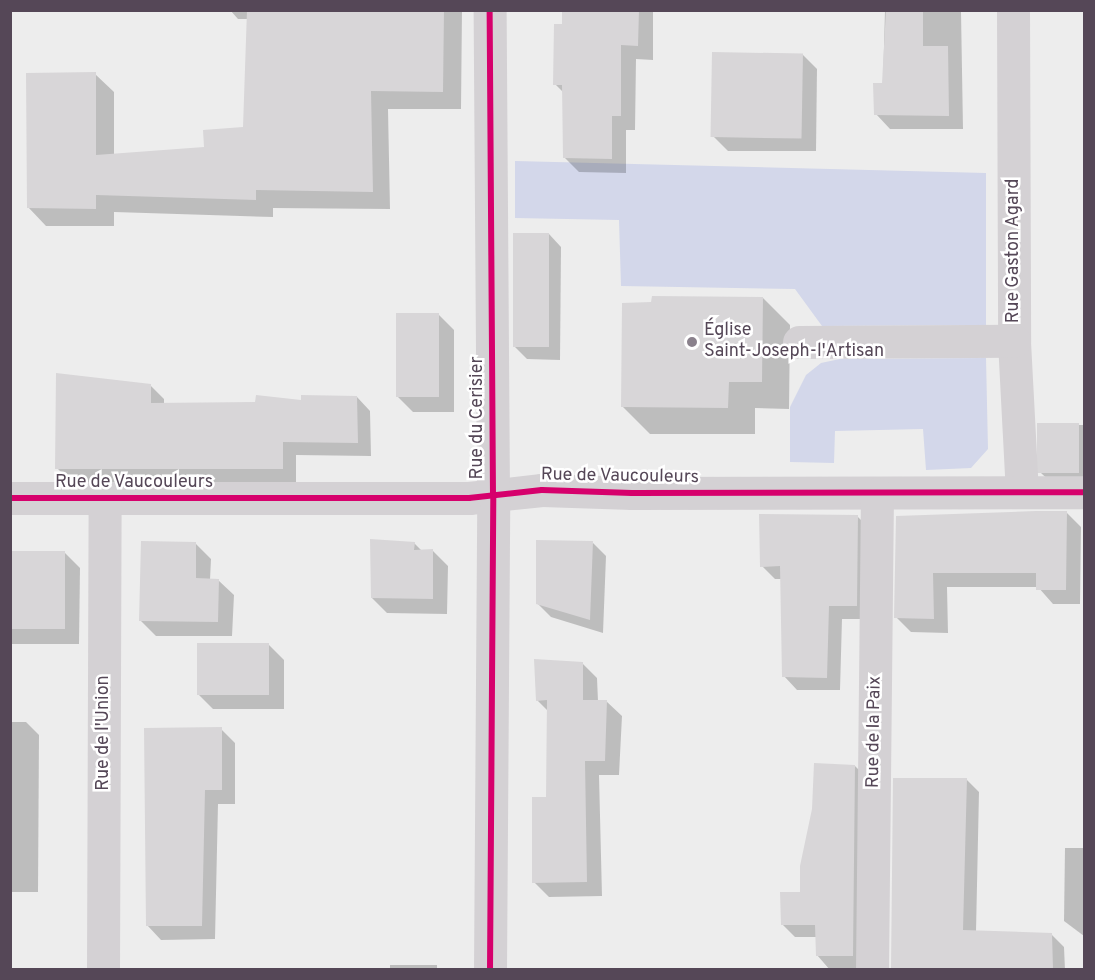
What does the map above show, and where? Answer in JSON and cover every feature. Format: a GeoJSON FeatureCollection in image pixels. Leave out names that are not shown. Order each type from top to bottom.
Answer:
{"type":"FeatureCollection","features":[{"type":"Feature","properties":{"kind":"street","name":"Rue du Cerisier"},"geometry":{"type":"LineString","coordinates":[[490,10],[493,495],[490,969]]}},
{"type":"Feature","properties":{"kind":"street","name":"Rue Gaston Agard"},"geometry":{"type":"LineString","coordinates":[[1013,10],[1014,341],[1022,492]]}},
{"type":"Feature","properties":{"kind":"street"},"geometry":{"type":"LineString","coordinates":[[799,342],[1014,341]]}},
{"type":"Feature","properties":{"kind":"street","name":"Rue de Vaucouleurs"},"geometry":{"type":"LineString","coordinates":[[10,498],[493,495],[542,490],[877,494],[1084,492]]}},
{"type":"Feature","properties":{"kind":"street","name":"Rue de la Paix"},"geometry":{"type":"LineString","coordinates":[[872,969],[877,494]]}},
{"type":"Feature","properties":{"kind":"street","name":"Rue de l'Union"},"geometry":{"type":"LineString","coordinates":[[103,969],[105,497]]}},
{"type":"Feature","properties":{"kind":"shaded area"},"geometry":{"type":"Polygon","coordinates":[[[515,161],[986,173],[986,325],[822,326],[795,289],[621,286],[619,220],[515,218],[515,161]]]}},
{"type":"Feature","properties":{"kind":"shaded area"},"geometry":{"type":"Polygon","coordinates":[[[986,358],[988,449],[971,468],[926,470],[923,429],[835,431],[834,463],[790,462],[790,407],[806,375],[821,363],[840,359],[986,358]]]}},
{"type":"Feature","properties":{"kind":"building"},"geometry":{"type":"Polygon","coordinates":[[[247,10],[444,10],[443,92],[371,91],[373,192],[256,190],[256,200],[96,195],[96,209],[27,208],[26,73],[96,72],[96,155],[204,147],[203,130],[243,127],[247,10]]]}},
{"type":"Feature","properties":{"kind":"building"},"geometry":{"type":"Polygon","coordinates":[[[562,10],[639,10],[638,46],[621,45],[621,116],[612,116],[612,159],[563,158],[562,85],[553,85],[554,24],[562,24],[562,10]]]}},
{"type":"Feature","properties":{"kind":"building"},"geometry":{"type":"Polygon","coordinates":[[[886,10],[923,10],[923,46],[948,46],[949,116],[874,115],[873,83],[882,83],[886,10]]]}},
{"type":"Feature","properties":{"kind":"building"},"geometry":{"type":"Polygon","coordinates":[[[712,52],[803,54],[802,139],[711,137],[712,52]]]}},
{"type":"Feature","properties":{"kind":"building"},"geometry":{"type":"Polygon","coordinates":[[[513,233],[549,233],[549,347],[513,347],[513,233]]]}},
{"type":"Feature","properties":{"kind":"building","name":"Église Saint-Joseph-l'Artisan"},"geometry":{"type":"Polygon","coordinates":[[[652,296],[763,297],[762,382],[729,382],[728,408],[621,407],[622,303],[651,302],[652,296]]]}},
{"type":"Feature","properties":{"kind":"building"},"geometry":{"type":"Polygon","coordinates":[[[396,313],[439,313],[439,397],[396,397],[396,313]]]}},
{"type":"Feature","properties":{"kind":"building"},"geometry":{"type":"Polygon","coordinates":[[[56,373],[151,384],[151,403],[255,402],[256,395],[301,400],[301,395],[357,396],[358,443],[283,442],[283,469],[55,469],[56,373]]]}},
{"type":"Feature","properties":{"kind":"building"},"geometry":{"type":"Polygon","coordinates":[[[1037,423],[1079,423],[1079,473],[1037,473],[1037,423]]]}},
{"type":"Feature","properties":{"kind":"building"},"geometry":{"type":"Polygon","coordinates":[[[1067,511],[1066,590],[1036,590],[1036,573],[933,573],[934,619],[894,618],[896,516],[1067,511]]]}},
{"type":"Feature","properties":{"kind":"building"},"geometry":{"type":"Polygon","coordinates":[[[759,514],[858,515],[857,606],[829,606],[827,678],[782,677],[780,566],[760,567],[759,514]]]}},
{"type":"Feature","properties":{"kind":"building"},"geometry":{"type":"Polygon","coordinates":[[[370,539],[415,542],[414,550],[433,549],[433,599],[371,598],[370,539]]]}},
{"type":"Feature","properties":{"kind":"building"},"geometry":{"type":"Polygon","coordinates":[[[536,540],[593,541],[590,620],[536,604],[536,540]]]}},
{"type":"Feature","properties":{"kind":"building"},"geometry":{"type":"Polygon","coordinates":[[[141,541],[196,542],[196,578],[219,579],[218,622],[139,621],[141,541]]]}},
{"type":"Feature","properties":{"kind":"building"},"geometry":{"type":"Polygon","coordinates":[[[10,551],[65,551],[65,629],[10,629],[10,551]]]}},
{"type":"Feature","properties":{"kind":"building"},"geometry":{"type":"Polygon","coordinates":[[[197,643],[269,643],[269,695],[197,695],[197,643]]]}},
{"type":"Feature","properties":{"kind":"building"},"geometry":{"type":"Polygon","coordinates":[[[534,659],[583,662],[583,700],[607,700],[605,761],[585,761],[587,882],[532,883],[532,797],[546,797],[547,700],[536,701],[534,659]]]}},
{"type":"Feature","properties":{"kind":"building"},"geometry":{"type":"Polygon","coordinates":[[[222,727],[222,790],[205,790],[202,926],[146,926],[144,728],[222,727]]]}},
{"type":"Feature","properties":{"kind":"building"},"geometry":{"type":"Polygon","coordinates":[[[814,763],[855,765],[853,956],[816,956],[815,925],[781,925],[780,892],[800,892],[800,866],[812,809],[814,763]]]}},
{"type":"Feature","properties":{"kind":"building"},"geometry":{"type":"Polygon","coordinates":[[[893,778],[967,778],[963,930],[1052,933],[1053,969],[891,969],[893,778]]]}},
{"type":"Feature","properties":{"kind":"cycle path"},"geometry":{"type":"LineString","coordinates":[[490,10],[493,495],[490,970]]}},
{"type":"Feature","properties":{"kind":"cycle path"},"geometry":{"type":"LineString","coordinates":[[10,498],[469,498],[542,490],[632,493],[1084,492]]}},
{"type":"Feature","properties":{"kind":"place","name":"Église Saint-Joseph-l'Artisan"},"geometry":{"type":"Point","coordinates":[692,342]}}]}
